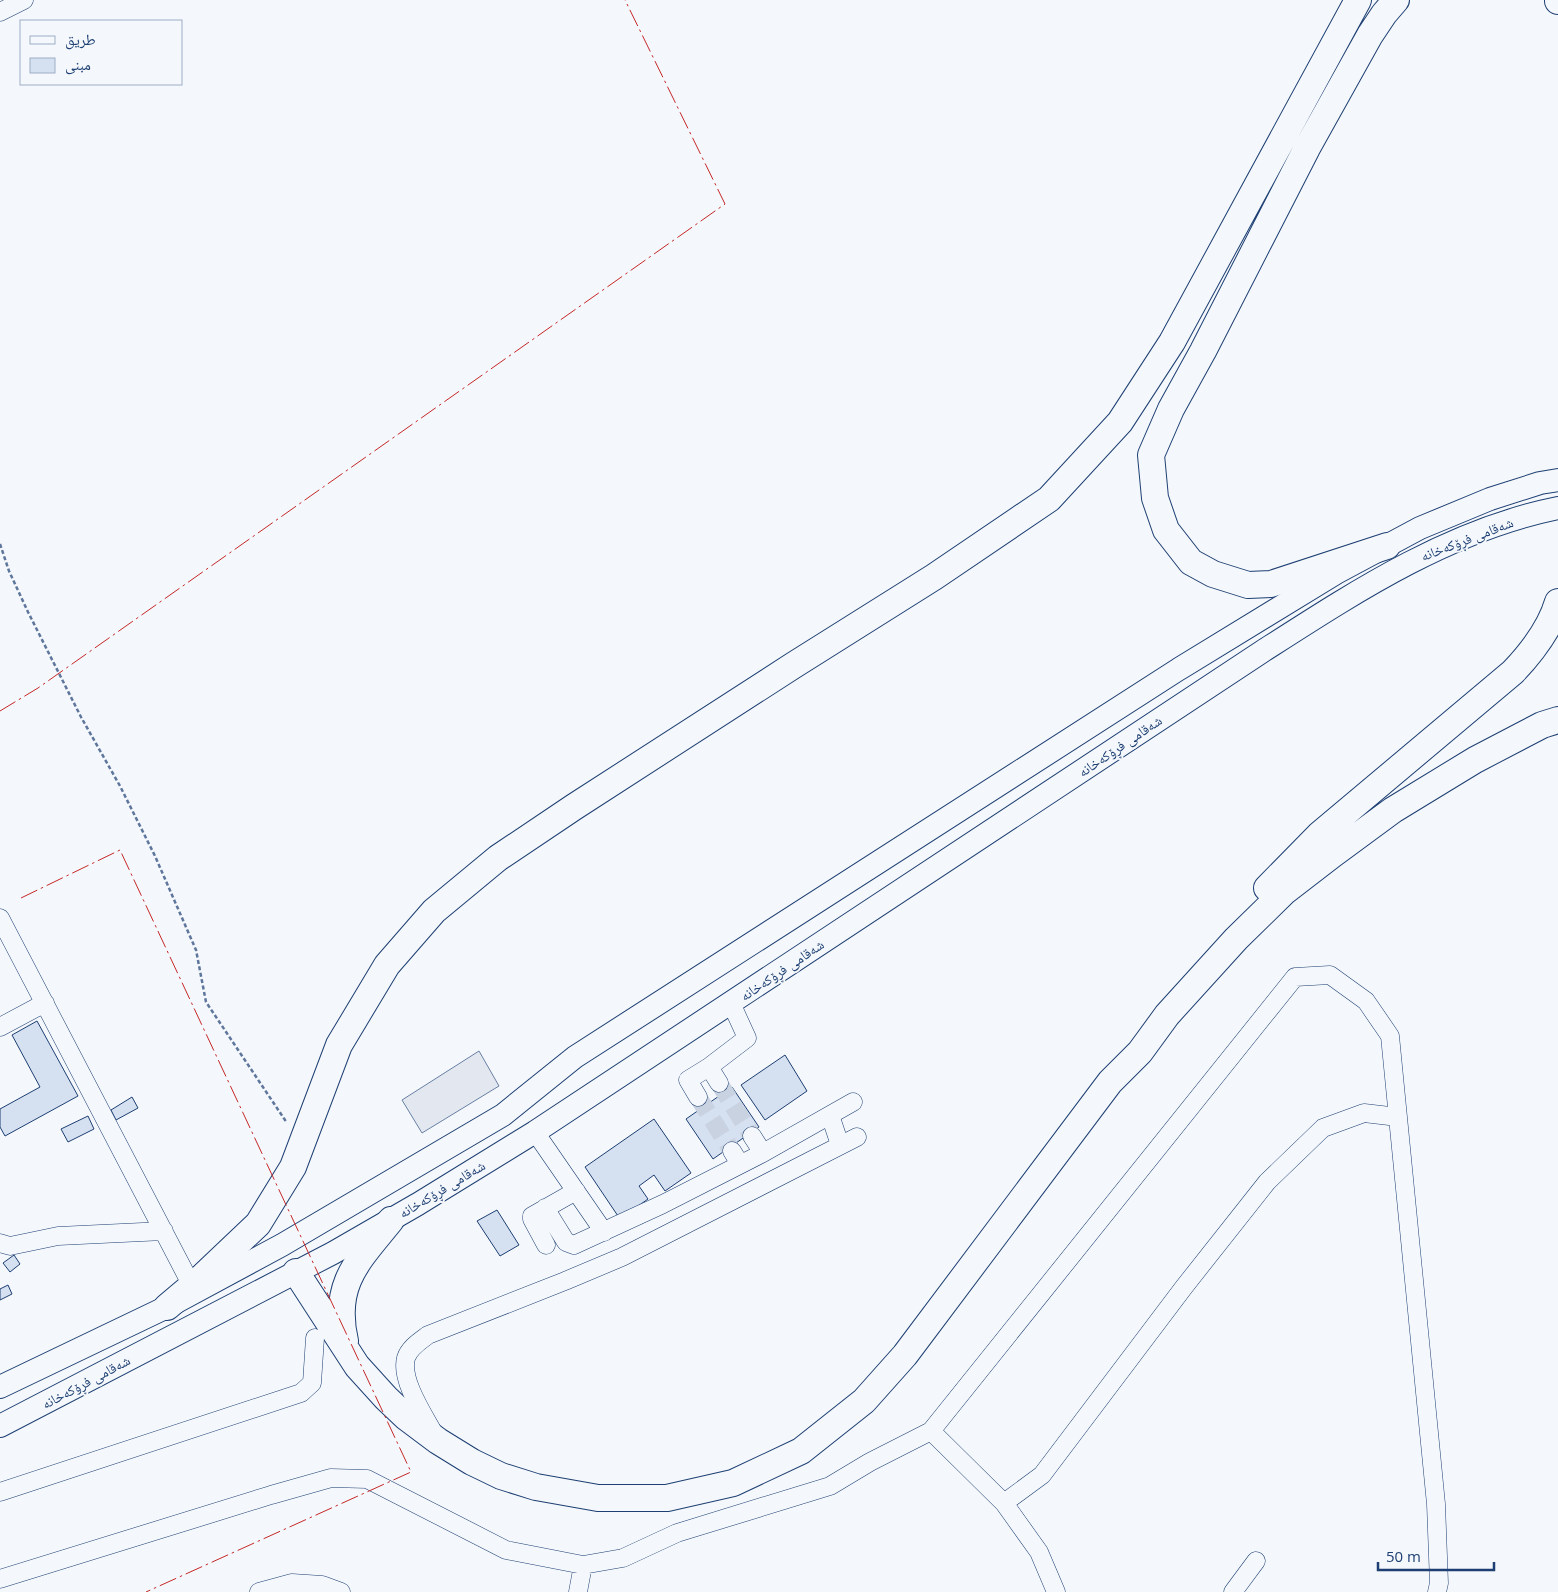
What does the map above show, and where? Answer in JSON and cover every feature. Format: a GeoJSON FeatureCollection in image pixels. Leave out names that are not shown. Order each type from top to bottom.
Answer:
{"type":"FeatureCollection","features":[{"type":"Feature","properties":{"kind":"highway"},"geometry":{"type":"LineString","coordinates":[[167,1307],[258,1224],[293,1167],[339,1044],[386,965],[434,911],[498,858],[574,807],[934,577],[1049,499],[1120,422],[1172,342],[1358,0]]}},
{"type":"Feature","properties":{"kind":"highway"},"geometry":{"type":"LineString","coordinates":[[1387,546],[1271,584],[1248,584],[1213,574],[1190,562],[1166,530],[1155,498],[1151,455],[1171,409],[1216,327],[1307,148],[1370,35],[1396,0]]}},
{"type":"Feature","properties":{"kind":"highway"},"geometry":{"type":"LineString","coordinates":[[296,1272],[357,1366],[386,1398],[406,1417],[438,1441],[472,1462],[501,1476],[536,1487],[598,1498],[667,1498],[733,1483],[802,1451],[864,1401],[905,1356],[1110,1082],[1135,1043],[1230,925],[1319,835],[1513,672],[1526,658],[1546,629],[1558,602]]}},
{"type":"Feature","properties":{"kind":"highway"},"geometry":{"type":"LineString","coordinates":[[1110,1082],[1140,1052],[1168,1015],[1236,939],[1284,892],[1394,810],[1475,760],[1542,725],[1556,721]]}},
{"type":"Feature","properties":{"kind":"highway"},"geometry":{"type":"LineString","coordinates":[[348,1352],[341,1318],[341,1304],[346,1286],[360,1258],[391,1220]]}},
{"type":"Feature","properties":{"kind":"main road","name":"شەقامی فڕۆکەخانە"},"geometry":{"type":"LineString","coordinates":[[0,1387],[167,1307],[282,1246],[503,1116],[584,1052],[1179,669],[1336,573],[1420,528],[1481,503],[1549,482]]}},
{"type":"Feature","properties":{"kind":"main road","name":"شەقامی فڕۆکەخانە"},"geometry":{"type":"LineString","coordinates":[[0,1426],[334,1253],[527,1137],[1254,656],[1356,591],[1426,553],[1494,526],[1550,510]]}},
{"type":"Feature","properties":{"kind":"main road"},"geometry":{"type":"LineString","coordinates":[[503,1116],[527,1137]]}},
{"type":"Feature","properties":{"kind":"main road"},"geometry":{"type":"LineString","coordinates":[[282,1246],[296,1272]]}},
{"type":"Feature","properties":{"kind":"street"},"geometry":{"type":"LineString","coordinates":[[0,12],[24,0]]}},
{"type":"Feature","properties":{"kind":"street"},"geometry":{"type":"LineString","coordinates":[[0,918],[192,1286]]}},
{"type":"Feature","properties":{"kind":"street"},"geometry":{"type":"LineString","coordinates":[[0,1579],[331,1478],[367,1479],[506,1550],[583,1565],[623,1558],[677,1533],[830,1486],[870,1462],[931,1431],[1295,977],[1330,975],[1366,1001],[1390,1036],[1436,1504],[1439,1583],[1437,1592]]}},
{"type":"Feature","properties":{"kind":"street"},"geometry":{"type":"LineString","coordinates":[[698,1097],[688,1080],[747,1038],[731,1003]]}},
{"type":"Feature","properties":{"kind":"street"},"geometry":{"type":"LineString","coordinates":[[0,1027],[45,1004]]}},
{"type":"Feature","properties":{"kind":"street"},"geometry":{"type":"LineString","coordinates":[[708,1067],[719,1084]]}},
{"type":"Feature","properties":{"kind":"street"},"geometry":{"type":"LineString","coordinates":[[545,1208],[568,1244],[574,1245],[604,1232],[736,1157],[763,1153],[853,1102]]}},
{"type":"Feature","properties":{"kind":"street"},"geometry":{"type":"LineString","coordinates":[[1004,1503],[1042,1475],[1184,1286],[1267,1182],[1323,1128],[1364,1113],[1398,1116]]}},
{"type":"Feature","properties":{"kind":"street"},"geometry":{"type":"LineString","coordinates":[[830,1115],[840,1145]]}},
{"type":"Feature","properties":{"kind":"street"},"geometry":{"type":"LineString","coordinates":[[752,1136],[763,1153]]}},
{"type":"Feature","properties":{"kind":"street"},"geometry":{"type":"LineString","coordinates":[[438,1441],[409,1388],[406,1371],[406,1358],[414,1346],[428,1335],[565,1282],[622,1257],[857,1136]]}},
{"type":"Feature","properties":{"kind":"street"},"geometry":{"type":"LineString","coordinates":[[527,1137],[576,1192],[604,1232]]}},
{"type":"Feature","properties":{"kind":"street"},"geometry":{"type":"LineString","coordinates":[[546,1245],[532,1219],[535,1214],[576,1192]]}},
{"type":"Feature","properties":{"kind":"street"},"geometry":{"type":"LineString","coordinates":[[0,1243],[10,1246],[58,1236],[164,1231]]}},
{"type":"Feature","properties":{"kind":"street"},"geometry":{"type":"LineString","coordinates":[[0,1492],[301,1393],[312,1382],[315,1338]]}},
{"type":"Feature","properties":{"kind":"street"},"geometry":{"type":"LineString","coordinates":[[931,1431],[1004,1503],[1039,1552],[1056,1592]]}},
{"type":"Feature","properties":{"kind":"street"},"geometry":{"type":"LineString","coordinates":[[1233,1592],[1256,1561]]}},
{"type":"Feature","properties":{"kind":"street"},"geometry":{"type":"LineString","coordinates":[[578,1592],[583,1565]]}},
{"type":"Feature","properties":{"kind":"street"},"geometry":{"type":"LineString","coordinates":[[259,1592],[292,1583],[322,1585],[340,1592]]}},
{"type":"Feature","properties":{"kind":"path"},"geometry":{"type":"LineString","coordinates":[[0,544],[9,571],[28,612],[155,856],[196,950],[206,1002],[288,1125]]}},
{"type":"Feature","properties":{"kind":"shaded area"},"geometry":{"type":"Polygon","coordinates":[[[479,1051],[499,1086],[422,1133],[402,1100],[479,1051]]]}},
{"type":"Feature","properties":{"kind":"building"},"geometry":{"type":"Polygon","coordinates":[[[37,1021],[78,1096],[5,1136],[0,1127],[0,1109],[40,1087],[12,1035],[37,1021]]]}},
{"type":"Feature","properties":{"kind":"building"},"geometry":{"type":"Polygon","coordinates":[[[785,1055],[807,1091],[765,1120],[741,1085],[785,1055]]]}},
{"type":"Feature","properties":{"kind":"building"},"geometry":{"type":"Polygon","coordinates":[[[732,1087],[759,1127],[713,1159],[686,1119],[732,1087]]]}},
{"type":"Feature","properties":{"kind":"building"},"geometry":{"type":"Polygon","coordinates":[[[132,1097],[138,1108],[116,1120],[111,1110],[132,1097]]]}},
{"type":"Feature","properties":{"kind":"building"},"geometry":{"type":"Polygon","coordinates":[[[88,1116],[94,1129],[68,1142],[61,1129],[88,1116]]]}},
{"type":"Feature","properties":{"kind":"building"},"geometry":{"type":"Polygon","coordinates":[[[654,1119],[691,1173],[665,1191],[654,1175],[639,1186],[648,1199],[620,1219],[585,1167],[654,1119]]]}},
{"type":"Feature","properties":{"kind":"building"},"geometry":{"type":"Polygon","coordinates":[[[497,1210],[519,1245],[500,1256],[477,1221],[497,1210]]]}},
{"type":"Feature","properties":{"kind":"building"},"geometry":{"type":"Polygon","coordinates":[[[14,1255],[20,1264],[10,1272],[3,1263],[14,1255]]]}},
{"type":"Feature","properties":{"kind":"building"},"geometry":{"type":"Polygon","coordinates":[[[8,1285],[12,1294],[0,1300],[0,1289],[8,1285]]]}},
{"type":"Feature","properties":{"kind":"tunnel"},"geometry":{"type":"LineString","coordinates":[[719,1083],[752,1136]]}},
{"type":"Feature","properties":{"kind":"tunnel"},"geometry":{"type":"LineString","coordinates":[[698,1097],[732,1151]]}},
{"type":"Feature","properties":{"kind":"power"},"geometry":{"type":"LineString","coordinates":[[0,711],[38,688],[725,204],[625,0]]}},
{"type":"Feature","properties":{"kind":"power"},"geometry":{"type":"LineString","coordinates":[[21,898],[120,850],[411,1472],[146,1592]]}}]}
